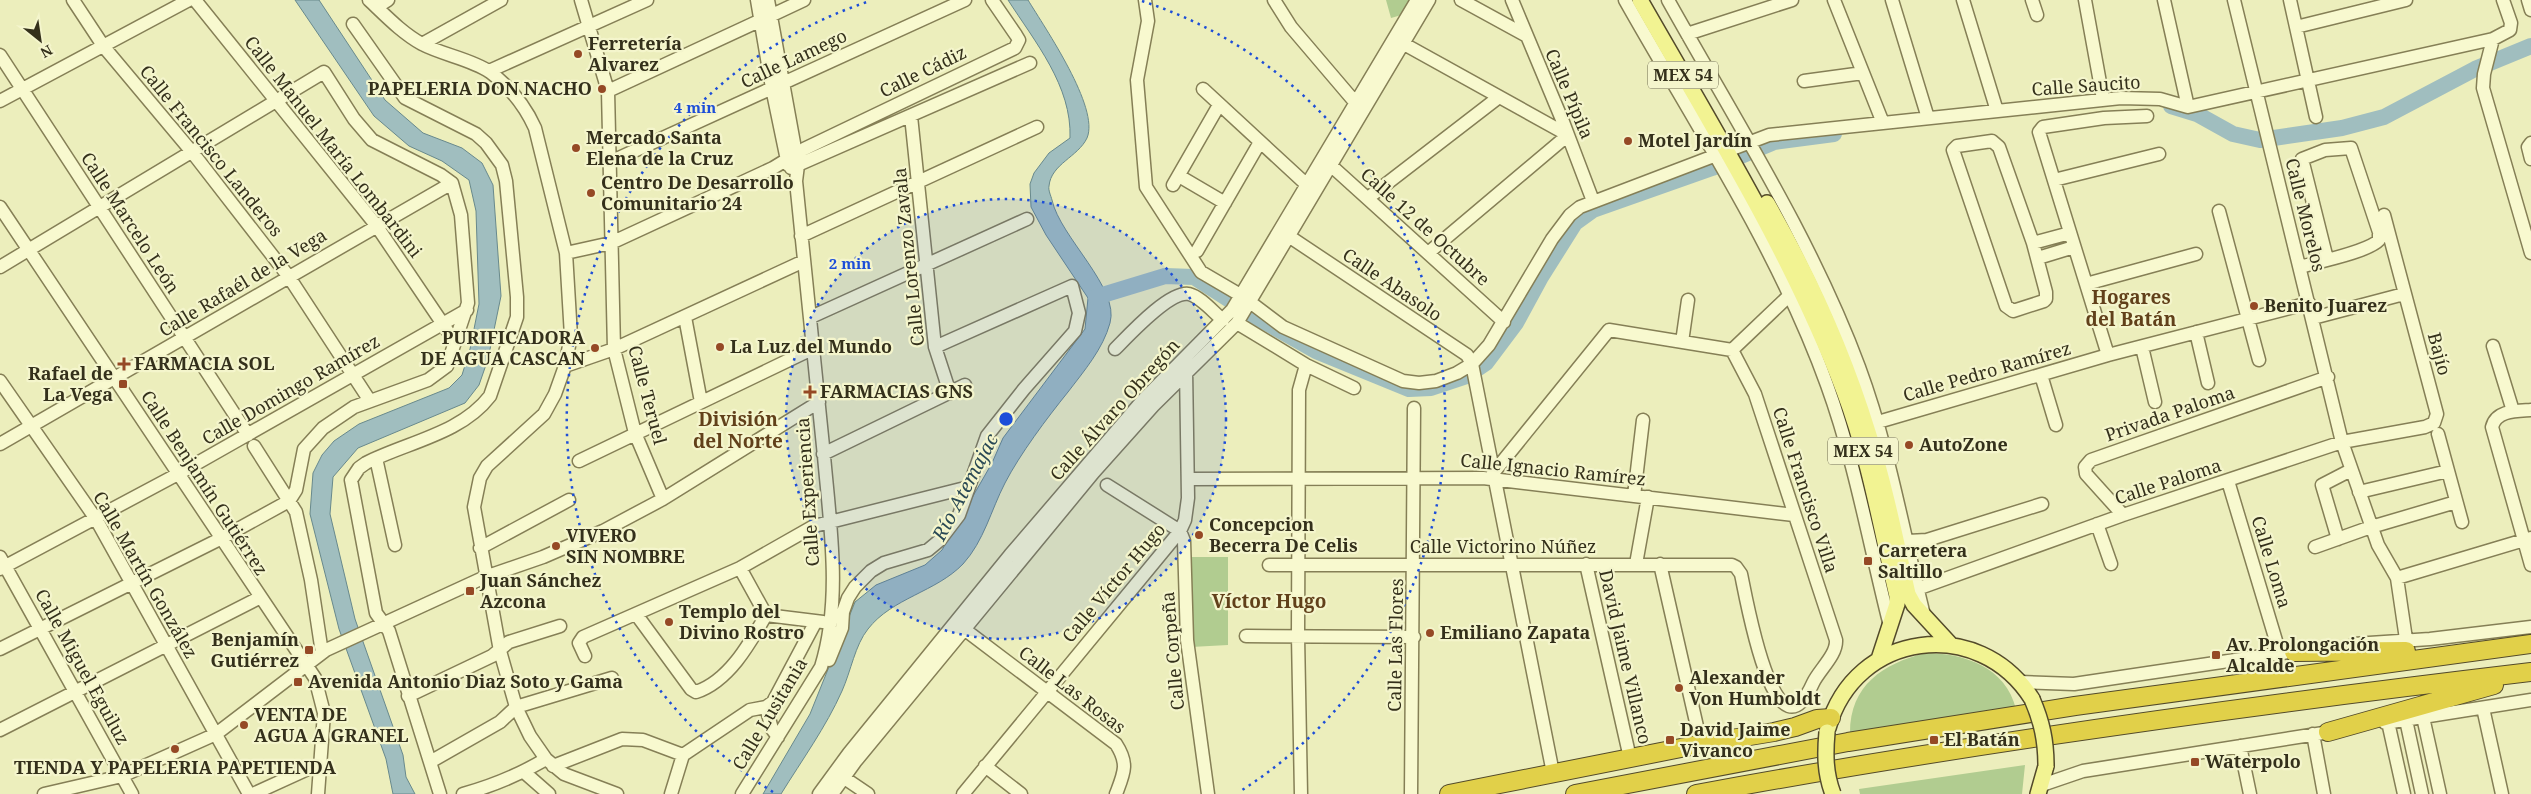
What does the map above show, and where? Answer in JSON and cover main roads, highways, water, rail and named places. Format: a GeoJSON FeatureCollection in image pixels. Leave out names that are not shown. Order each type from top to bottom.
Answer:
{"type":"FeatureCollection","features":[{"type":"Feature","properties":{"kind":"highway"},"geometry":{"type":"LineString","coordinates":[[1575,794],[1848,742],[2075,706],[2531,644]]}},
{"type":"Feature","properties":{"kind":"highway"},"geometry":{"type":"LineString","coordinates":[[2287,653],[2364,653],[2507,648]]}},
{"type":"Feature","properties":{"kind":"highway"},"geometry":{"type":"LineString","coordinates":[[2320,733],[2531,673]]}},
{"type":"Feature","properties":{"kind":"highway"},"geometry":{"type":"LineString","coordinates":[[1696,794],[1847,766],[2025,739],[2398,688],[2531,673]]}},
{"type":"Feature","properties":{"kind":"highway"},"geometry":{"type":"LineString","coordinates":[[1449,794],[1701,744],[1774,732],[1817,719],[1829,725]]}},
{"type":"Feature","properties":{"kind":"main road","name":"MEX 54"},"geometry":{"type":"LineString","coordinates":[[1640,0],[1731,149],[1763,183],[1845,392],[1867,466],[1897,596],[1897,604],[1878,660]]}},
{"type":"Feature","properties":{"kind":"main road","name":"MEX 54"},"geometry":{"type":"LineString","coordinates":[[1652,0],[1731,149],[1733,176],[1803,282],[1833,334],[1869,433],[1908,594],[1950,644]]}},
{"type":"Feature","properties":{"kind":"main road"},"geometry":{"type":"LineString","coordinates":[[1833,794],[1827,774],[1825,753],[1829,725],[1850,684],[1878,660],[1916,645],[1950,644],[1989,657],[2021,682],[2032,699],[2041,720],[2046,743],[2046,766],[2040,790]]}},
{"type":"Feature","properties":{"kind":"water"},"geometry":{"type":"Polygon","coordinates":[[[295,0],[319,0],[385,100],[423,133],[462,148],[482,163],[493,185],[501,296],[488,359],[479,385],[465,403],[358,448],[333,477],[330,514],[355,619],[403,755],[406,777],[415,794],[393,794],[386,759],[339,629],[310,514],[313,473],[322,455],[334,441],[359,424],[449,388],[462,375],[470,349],[479,304],[476,211],[469,180],[442,161],[409,146],[374,116],[295,0]]]}},
{"type":"Feature","properties":{"kind":"water"},"geometry":{"type":"Polygon","coordinates":[[[1008,0],[1028,0],[1069,68],[1086,108],[1089,125],[1087,138],[1083,145],[1055,172],[1051,178],[1049,189],[1057,214],[1098,278],[1106,294],[1111,309],[1107,333],[1092,359],[1018,460],[1000,493],[982,535],[970,555],[952,574],[901,602],[878,618],[868,629],[860,643],[836,704],[781,794],[763,794],[810,714],[855,602],[876,585],[925,565],[942,550],[992,463],[1003,438],[1085,329],[1088,298],[1046,235],[1031,207],[1030,184],[1034,173],[1049,153],[1070,138],[1065,100],[1050,65],[1008,0]]]}},
{"type":"Feature","properties":{"kind":"waterway"},"geometry":{"type":"LineString","coordinates":[[2171,106],[2197,114],[2233,134],[2260,140],[2342,128],[2384,117],[2475,69],[2531,46]]}},
{"type":"Feature","properties":{"kind":"waterway"},"geometry":{"type":"LineString","coordinates":[[1096,297],[1165,276],[1194,277],[1256,317],[1316,351],[1409,389],[1431,388],[1467,376],[1486,363],[1516,323],[1541,277],[1575,223],[1593,210],[1712,168],[1774,142],[1834,134]]}},
{"type":"Feature","properties":{"kind":"place","name":"Ferretería Alvarez"},"geometry":{"type":"Point","coordinates":[578,54]}},
{"type":"Feature","properties":{"kind":"place","name":"PAPELERIA DON NACHO"},"geometry":{"type":"Point","coordinates":[602,89]}},
{"type":"Feature","properties":{"kind":"place","name":"Motel Jardín"},"geometry":{"type":"Point","coordinates":[1628,141]}},
{"type":"Feature","properties":{"kind":"place","name":"Mercado Santa Elena de la Cruz"},"geometry":{"type":"Point","coordinates":[576,148]}},
{"type":"Feature","properties":{"kind":"place","name":"Centro De Desarrollo Comunitario 24"},"geometry":{"type":"Point","coordinates":[591,193]}},
{"type":"Feature","properties":{"kind":"place","name":"Benito Juarez"},"geometry":{"type":"Point","coordinates":[2254,306]}},
{"type":"Feature","properties":{"kind":"place","name":"La Luz del Mundo"},"geometry":{"type":"Point","coordinates":[720,347]}},
{"type":"Feature","properties":{"kind":"place","name":"PURIFICADORA DE AGUA CASCAN"},"geometry":{"type":"Point","coordinates":[595,348]}},
{"type":"Feature","properties":{"kind":"place","name":"FARMACIA SOL"},"geometry":{"type":"Point","coordinates":[124,364]}},
{"type":"Feature","properties":{"kind":"place","name":"Rafael de La Vega"},"geometry":{"type":"Point","coordinates":[123,384]}},
{"type":"Feature","properties":{"kind":"place","name":"FARMACIAS GNS"},"geometry":{"type":"Point","coordinates":[810,392]}},
{"type":"Feature","properties":{"kind":"place","name":"AutoZone"},"geometry":{"type":"Point","coordinates":[1909,445]}},
{"type":"Feature","properties":{"kind":"place","name":"Concepcion Becerra De Celis"},"geometry":{"type":"Point","coordinates":[1199,535]}},
{"type":"Feature","properties":{"kind":"place","name":"VIVERO SIN NOMBRE"},"geometry":{"type":"Point","coordinates":[556,546]}},
{"type":"Feature","properties":{"kind":"place","name":"Carretera Saltillo"},"geometry":{"type":"Point","coordinates":[1868,561]}},
{"type":"Feature","properties":{"kind":"place","name":"Juan Sánchez Azcona"},"geometry":{"type":"Point","coordinates":[470,591]}},
{"type":"Feature","properties":{"kind":"place","name":"Templo del Divino Rostro"},"geometry":{"type":"Point","coordinates":[669,622]}},
{"type":"Feature","properties":{"kind":"place","name":"Emiliano Zapata"},"geometry":{"type":"Point","coordinates":[1430,633]}},
{"type":"Feature","properties":{"kind":"place","name":"Benjamín Gutiérrez"},"geometry":{"type":"Point","coordinates":[309,650]}},
{"type":"Feature","properties":{"kind":"place","name":"Av. Prolongación Alcalde"},"geometry":{"type":"Point","coordinates":[2216,655]}},
{"type":"Feature","properties":{"kind":"place","name":"Avenida Antonio Diaz Soto y Gama"},"geometry":{"type":"Point","coordinates":[298,682]}},
{"type":"Feature","properties":{"kind":"place","name":"Alexander Von Humboldt"},"geometry":{"type":"Point","coordinates":[1679,688]}},
{"type":"Feature","properties":{"kind":"place","name":"VENTA DE AGUA A GRANEL"},"geometry":{"type":"Point","coordinates":[244,725]}},
{"type":"Feature","properties":{"kind":"place","name":"David Jaime Vivanco"},"geometry":{"type":"Point","coordinates":[1670,740]}},
{"type":"Feature","properties":{"kind":"place","name":"El Batán"},"geometry":{"type":"Point","coordinates":[1934,740]}},
{"type":"Feature","properties":{"kind":"place","name":"TIENDA Y PAPELERIA PAPETIENDA"},"geometry":{"type":"Point","coordinates":[175,749]}},
{"type":"Feature","properties":{"kind":"place","name":"Waterpolo"},"geometry":{"type":"Point","coordinates":[2195,762]}},
{"type":"Feature","properties":{"kind":"district","name":"Hogares del Batán"},"geometry":{"type":"Point","coordinates":[2131,308]}},
{"type":"Feature","properties":{"kind":"district","name":"División del Norte"},"geometry":{"type":"Point","coordinates":[738,430]}},
{"type":"Feature","properties":{"kind":"district","name":"Víctor Hugo"},"geometry":{"type":"Point","coordinates":[1269,601]}},
{"type":"Feature","properties":{"kind":"water label","name":"Río Atemajac"},"geometry":{"type":"Point","coordinates":[965,487]}}]}
